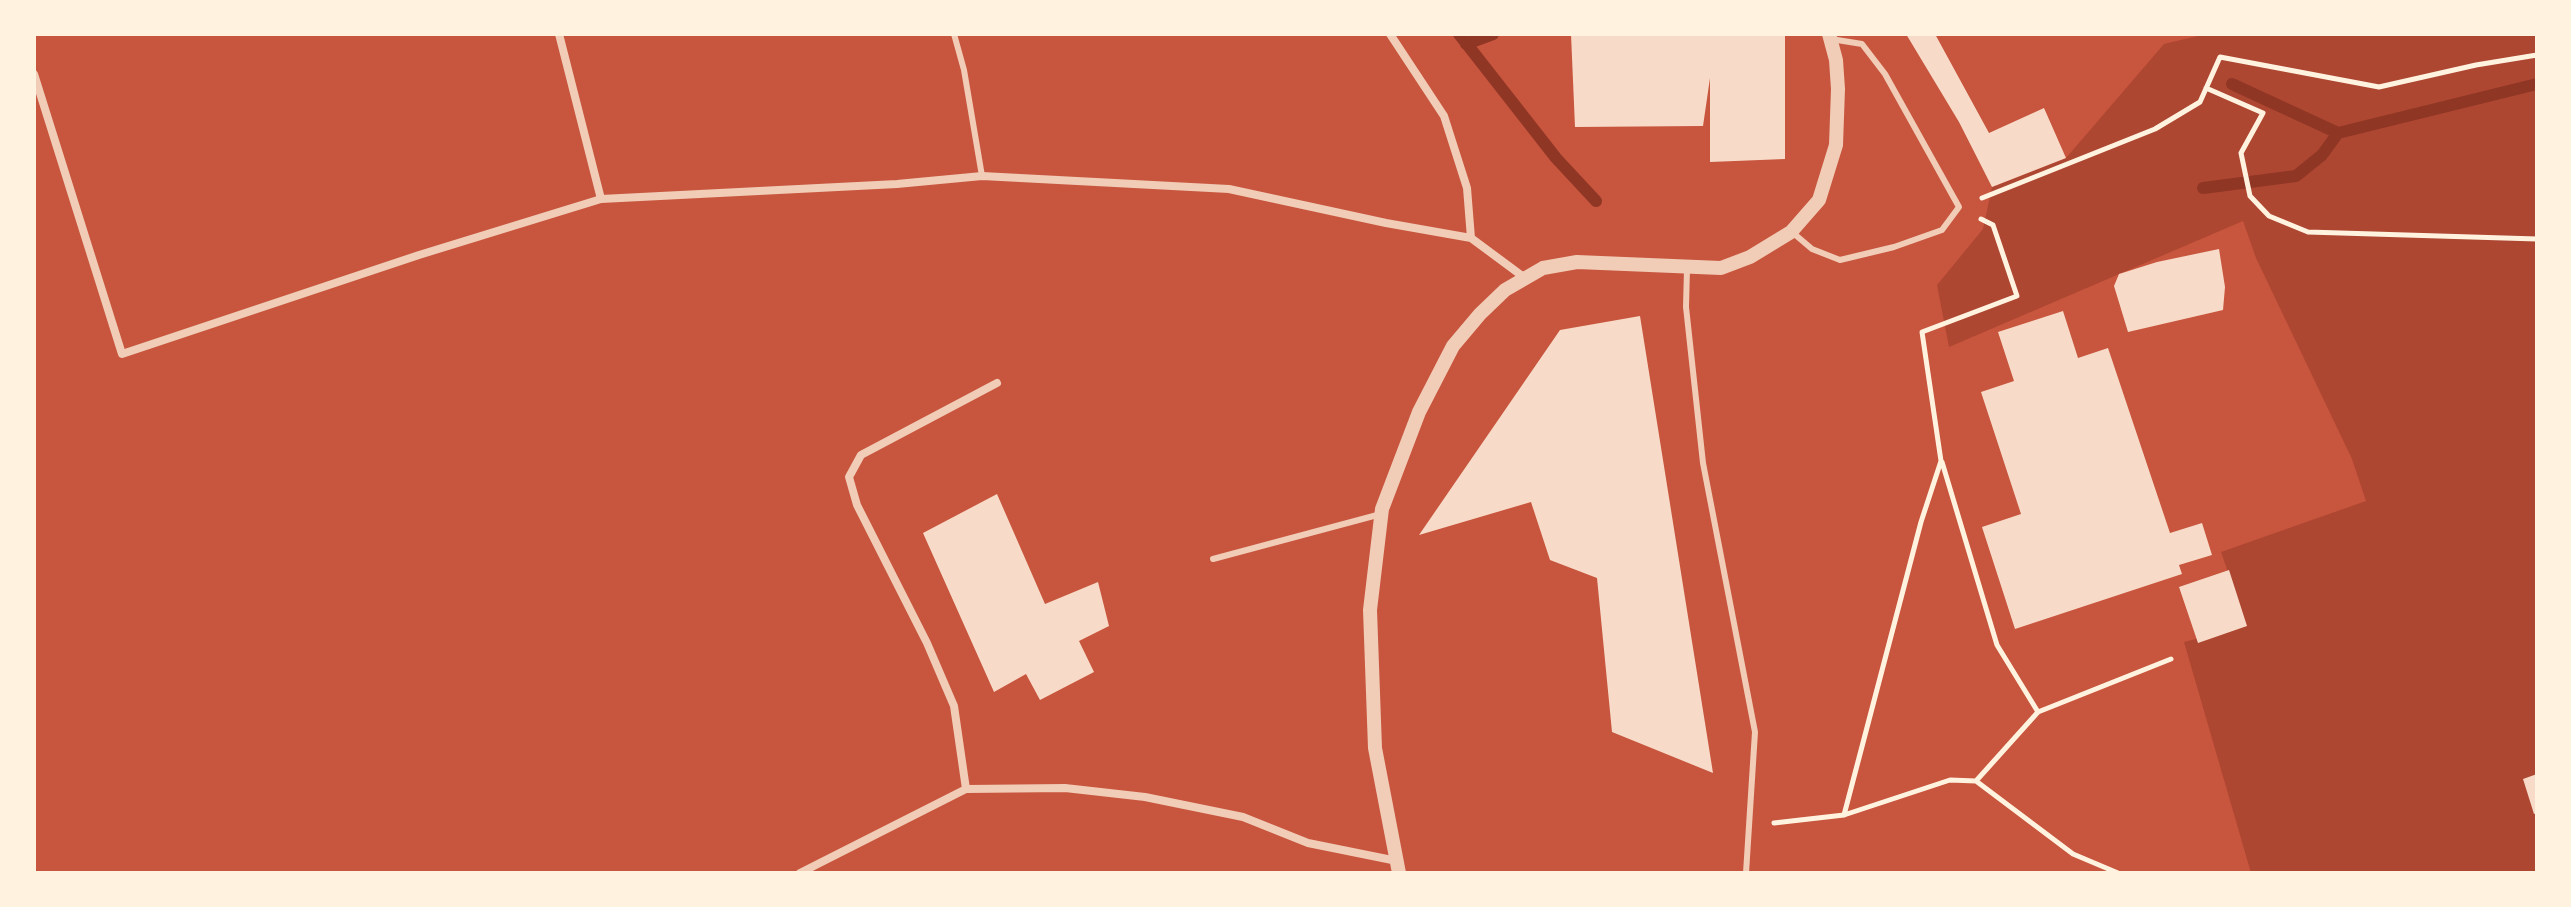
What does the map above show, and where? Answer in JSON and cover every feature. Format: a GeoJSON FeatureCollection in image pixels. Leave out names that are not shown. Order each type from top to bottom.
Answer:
{"type":"FeatureCollection","features":[{"type":"Feature","properties":{"kind":"street"},"geometry":{"type":"LineString","coordinates":[[559,34],[601,199]]}},
{"type":"Feature","properties":{"kind":"street"},"geometry":{"type":"LineString","coordinates":[[1390,34],[1444,116],[1467,188],[1471,238]]}},
{"type":"Feature","properties":{"kind":"street"},"geometry":{"type":"LineString","coordinates":[[800,873],[966,789],[1065,788],[1145,797],[1243,817],[1308,843],[1398,867],[1375,748],[1370,610],[1381,514],[1419,412],[1453,346],[1505,290],[1543,268],[1577,262],[1721,268],[1750,257],[1791,232],[1819,200],[1836,145],[1836,60],[1830,37]]}},
{"type":"Feature","properties":{"kind":"street"},"geometry":{"type":"LineString","coordinates":[[34,74],[122,354],[404,260],[601,199],[897,184],[982,176],[1229,189],[1471,238],[1525,278]]}},
{"type":"Feature","properties":{"kind":"street"},"geometry":{"type":"LineString","coordinates":[[966,789],[954,706],[927,643],[857,505],[849,477],[861,455],[997,383]]}},
{"type":"Feature","properties":{"kind":"lane"},"geometry":{"type":"LineString","coordinates":[[954,34],[964,70],[982,176]]}},
{"type":"Feature","properties":{"kind":"lane"},"geometry":{"type":"LineString","coordinates":[[1791,232],[1812,249],[1840,260],[1894,247],[1942,230],[1959,207],[1885,74],[1862,44],[1830,37]]}},
{"type":"Feature","properties":{"kind":"lane"},"geometry":{"type":"LineString","coordinates":[[1687,265],[1686,307],[1703,463],[1755,732],[1746,873]]}},
{"type":"Feature","properties":{"kind":"lane"},"geometry":{"type":"LineString","coordinates":[[1213,559],[1381,514]]}},
{"type":"Feature","properties":{"kind":"path"},"geometry":{"type":"LineString","coordinates":[[1959,207],[2155,129],[2200,102],[2220,57],[2379,87],[2537,55]]}},
{"type":"Feature","properties":{"kind":"path"},"geometry":{"type":"LineString","coordinates":[[2206,88],[2263,113],[2241,153],[2250,196],[2269,216],[2308,232],[2537,239]]}},
{"type":"Feature","properties":{"kind":"path"},"geometry":{"type":"LineString","coordinates":[[1959,207],[1993,225],[2017,296],[1922,332],[1941,461],[1997,645],[2038,712]]}},
{"type":"Feature","properties":{"kind":"path"},"geometry":{"type":"LineString","coordinates":[[1844,815],[1921,522],[1941,461]]}},
{"type":"Feature","properties":{"kind":"path"},"geometry":{"type":"LineString","coordinates":[[1976,781],[2038,712],[2171,659]]}},
{"type":"Feature","properties":{"kind":"path"},"geometry":{"type":"LineString","coordinates":[[1749,826],[1844,815],[1950,780],[1976,781],[2073,854],[2118,873]]}},
{"type":"Feature","properties":{"kind":"shaded area"},"geometry":{"type":"Polygon","coordinates":[[[2206,34],[2537,34],[2537,873],[2251,873],[2184,642],[2247,626],[2221,552],[2366,501],[2352,459],[2256,258],[2243,221],[1949,347],[1937,285],[1983,229],[1992,187],[2066,158],[2164,44],[2206,34]]]}},
{"type":"Feature","properties":{"kind":"building"},"geometry":{"type":"Polygon","coordinates":[[[1571,34],[1785,34],[1785,159],[1710,162],[1710,78],[1703,126],[1575,127],[1571,34]]]}},
{"type":"Feature","properties":{"kind":"building"},"geometry":{"type":"Polygon","coordinates":[[[1906,34],[1935,34],[1989,133],[2044,108],[2066,158],[1992,187],[1959,122],[1906,34]]]}},
{"type":"Feature","properties":{"kind":"building"},"geometry":{"type":"Polygon","coordinates":[[[2219,249],[2225,287],[2223,310],[2128,332],[2114,286],[2119,274],[2157,262],[2219,249]]]}},
{"type":"Feature","properties":{"kind":"building"},"geometry":{"type":"Polygon","coordinates":[[[2063,311],[2078,358],[2108,348],[2170,533],[2202,523],[2212,555],[2179,565],[2182,574],[2015,629],[1982,527],[2021,514],[1981,392],[2014,381],[1998,332],[2063,311]]]}},
{"type":"Feature","properties":{"kind":"building"},"geometry":{"type":"Polygon","coordinates":[[[1640,316],[1713,773],[1612,732],[1597,578],[1550,560],[1531,502],[1419,535],[1560,330],[1640,316]]]}},
{"type":"Feature","properties":{"kind":"building"},"geometry":{"type":"Polygon","coordinates":[[[997,494],[1045,604],[1098,582],[1109,626],[1079,641],[1094,672],[1040,700],[1026,674],[994,692],[923,533],[997,494]]]}},
{"type":"Feature","properties":{"kind":"building"},"geometry":{"type":"Polygon","coordinates":[[[2229,570],[2247,626],[2198,643],[2179,587],[2229,570]]]}},
{"type":"Feature","properties":{"kind":"building"},"geometry":{"type":"Polygon","coordinates":[[[2537,774],[2537,813],[2534,814],[2523,779],[2537,774]]]}},
{"type":"Feature","properties":{"kind":"waterway"},"geometry":{"type":"LineString","coordinates":[[1459,34],[1556,158],[1596,201]]}},
{"type":"Feature","properties":{"kind":"waterway"},"geometry":{"type":"LineString","coordinates":[[1466,44],[1493,34]]}},
{"type":"Feature","properties":{"kind":"waterway"},"geometry":{"type":"LineString","coordinates":[[2232,84],[2338,133],[2537,84]]}},
{"type":"Feature","properties":{"kind":"waterway"},"geometry":{"type":"LineString","coordinates":[[2203,188],[2296,176],[2322,155],[2338,133]]}}]}
